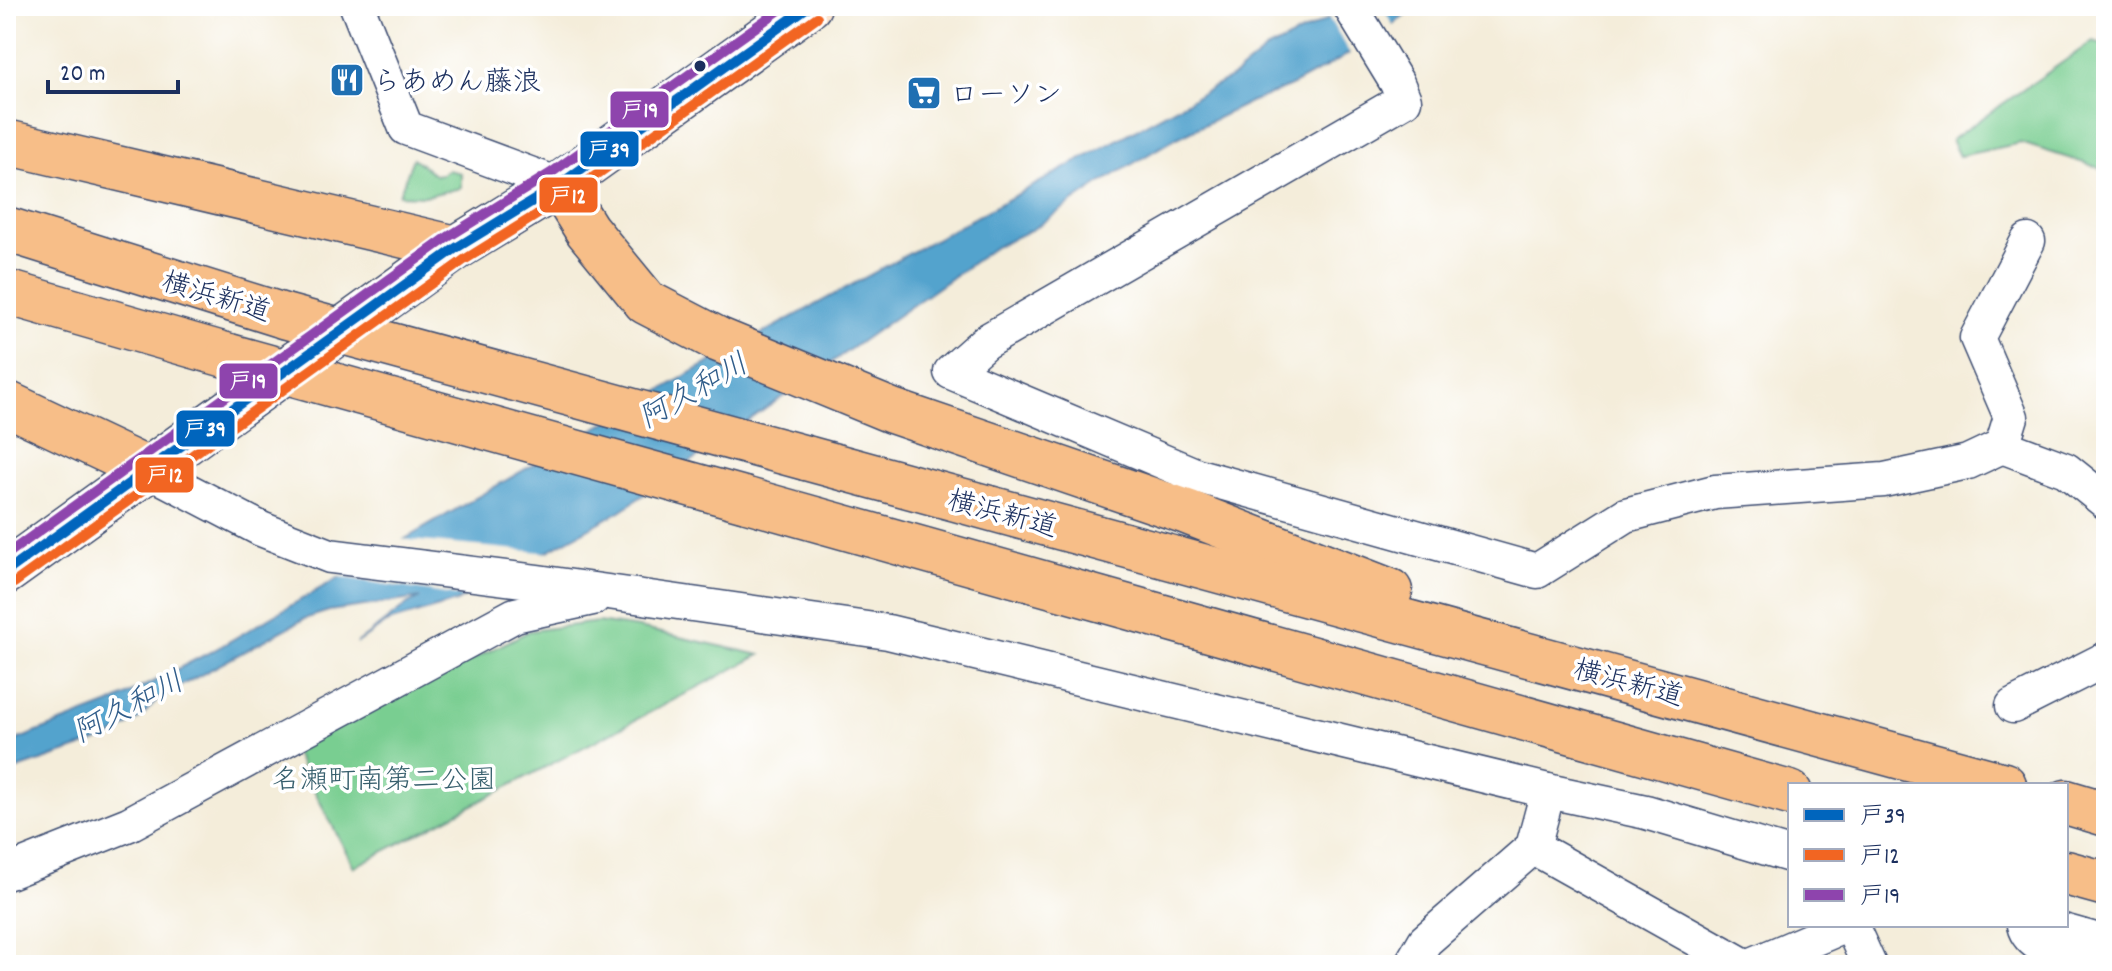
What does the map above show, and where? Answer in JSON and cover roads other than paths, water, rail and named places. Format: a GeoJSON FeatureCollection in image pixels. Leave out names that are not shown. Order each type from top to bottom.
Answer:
{"type":"FeatureCollection","features":[{"type":"Feature","properties":{"kind":"highway"},"geometry":{"type":"LineString","coordinates":[[6,142],[456,248]]}},
{"type":"Feature","properties":{"kind":"highway"},"geometry":{"type":"LineString","coordinates":[[559,185],[587,230],[646,302],[719,340],[892,411],[1187,512],[1643,685]]}},
{"type":"Feature","properties":{"kind":"highway","name":"横浜新道"},"geometry":{"type":"LineString","coordinates":[[6,229],[284,316],[1997,783]]}},
{"type":"Feature","properties":{"kind":"highway","name":"横浜新道"},"geometry":{"type":"LineString","coordinates":[[6,292],[1788,792]]}},
{"type":"Feature","properties":{"kind":"highway"},"geometry":{"type":"LineString","coordinates":[[6,403],[148,470]]}},
{"type":"Feature","properties":{"kind":"highway"},"geometry":{"type":"LineString","coordinates":[[2068,803],[2106,814]]}},
{"type":"Feature","properties":{"kind":"highway"},"geometry":{"type":"LineString","coordinates":[[2068,874],[2106,884]]}},
{"type":"Feature","properties":{"kind":"main road"},"geometry":{"type":"LineString","coordinates":[[6,572],[456,248],[559,185],[809,6]]}},
{"type":"Feature","properties":{"kind":"street"},"geometry":{"type":"LineString","coordinates":[[357,6],[406,128],[559,185]]}},
{"type":"Feature","properties":{"kind":"street"},"geometry":{"type":"LineString","coordinates":[[1350,6],[1404,100],[985,342],[951,372],[1195,475],[1537,571],[1626,515],[1715,492],[1884,480],[1968,462],[2002,446],[2066,470],[2106,502]]}},
{"type":"Feature","properties":{"kind":"street"},"geometry":{"type":"LineString","coordinates":[[2002,446],[2011,417],[1977,338],[2028,241]]}},
{"type":"Feature","properties":{"kind":"street"},"geometry":{"type":"LineString","coordinates":[[148,470],[261,529],[330,556],[888,632],[1646,812],[1788,854]]}},
{"type":"Feature","properties":{"kind":"street"},"geometry":{"type":"LineString","coordinates":[[6,873],[129,824],[515,615],[613,594]]}},
{"type":"Feature","properties":{"kind":"street"},"geometry":{"type":"LineString","coordinates":[[2013,706],[2106,659]]}},
{"type":"Feature","properties":{"kind":"street"},"geometry":{"type":"LineString","coordinates":[[1411,965],[1425,941],[1533,847],[1548,791]]}},
{"type":"Feature","properties":{"kind":"street"},"geometry":{"type":"LineString","coordinates":[[1533,847],[1743,965]]}},
{"type":"Feature","properties":{"kind":"street"},"geometry":{"type":"LineString","coordinates":[[1752,965],[1843,927]]}},
{"type":"Feature","properties":{"kind":"street"},"geometry":{"type":"LineString","coordinates":[[1849,927],[1869,965]]}},
{"type":"Feature","properties":{"kind":"street"},"geometry":{"type":"LineString","coordinates":[[2024,927],[2026,935],[2041,946],[2094,965]]}},
{"type":"Feature","properties":{"kind":"street"},"geometry":{"type":"LineString","coordinates":[[2048,927],[2106,943]]}},
{"type":"Feature","properties":{"kind":"water","name":"阿久和川"},"geometry":{"type":"Polygon","coordinates":[[[1354,6],[1420,6],[1339,60],[1289,87],[1250,102],[1171,141],[1033,229],[995,247],[622,510],[456,602],[388,622],[357,643],[420,598],[329,611],[304,619],[160,697],[139,719],[110,737],[6,773],[6,744],[110,704],[216,649],[694,371],[1234,76],[1266,50],[1354,6]]]}},
{"type":"Feature","properties":{"kind":"place","name":"らあめん藤浪"},"geometry":{"type":"Point","coordinates":[347,80]}},
{"type":"Feature","properties":{"kind":"place","name":"ローソン"},"geometry":{"type":"Point","coordinates":[924,93]}},
{"type":"Feature","properties":{"kind":"park label","name":"名瀬町南第二公園"},"geometry":{"type":"Point","coordinates":[384,778]}}]}
